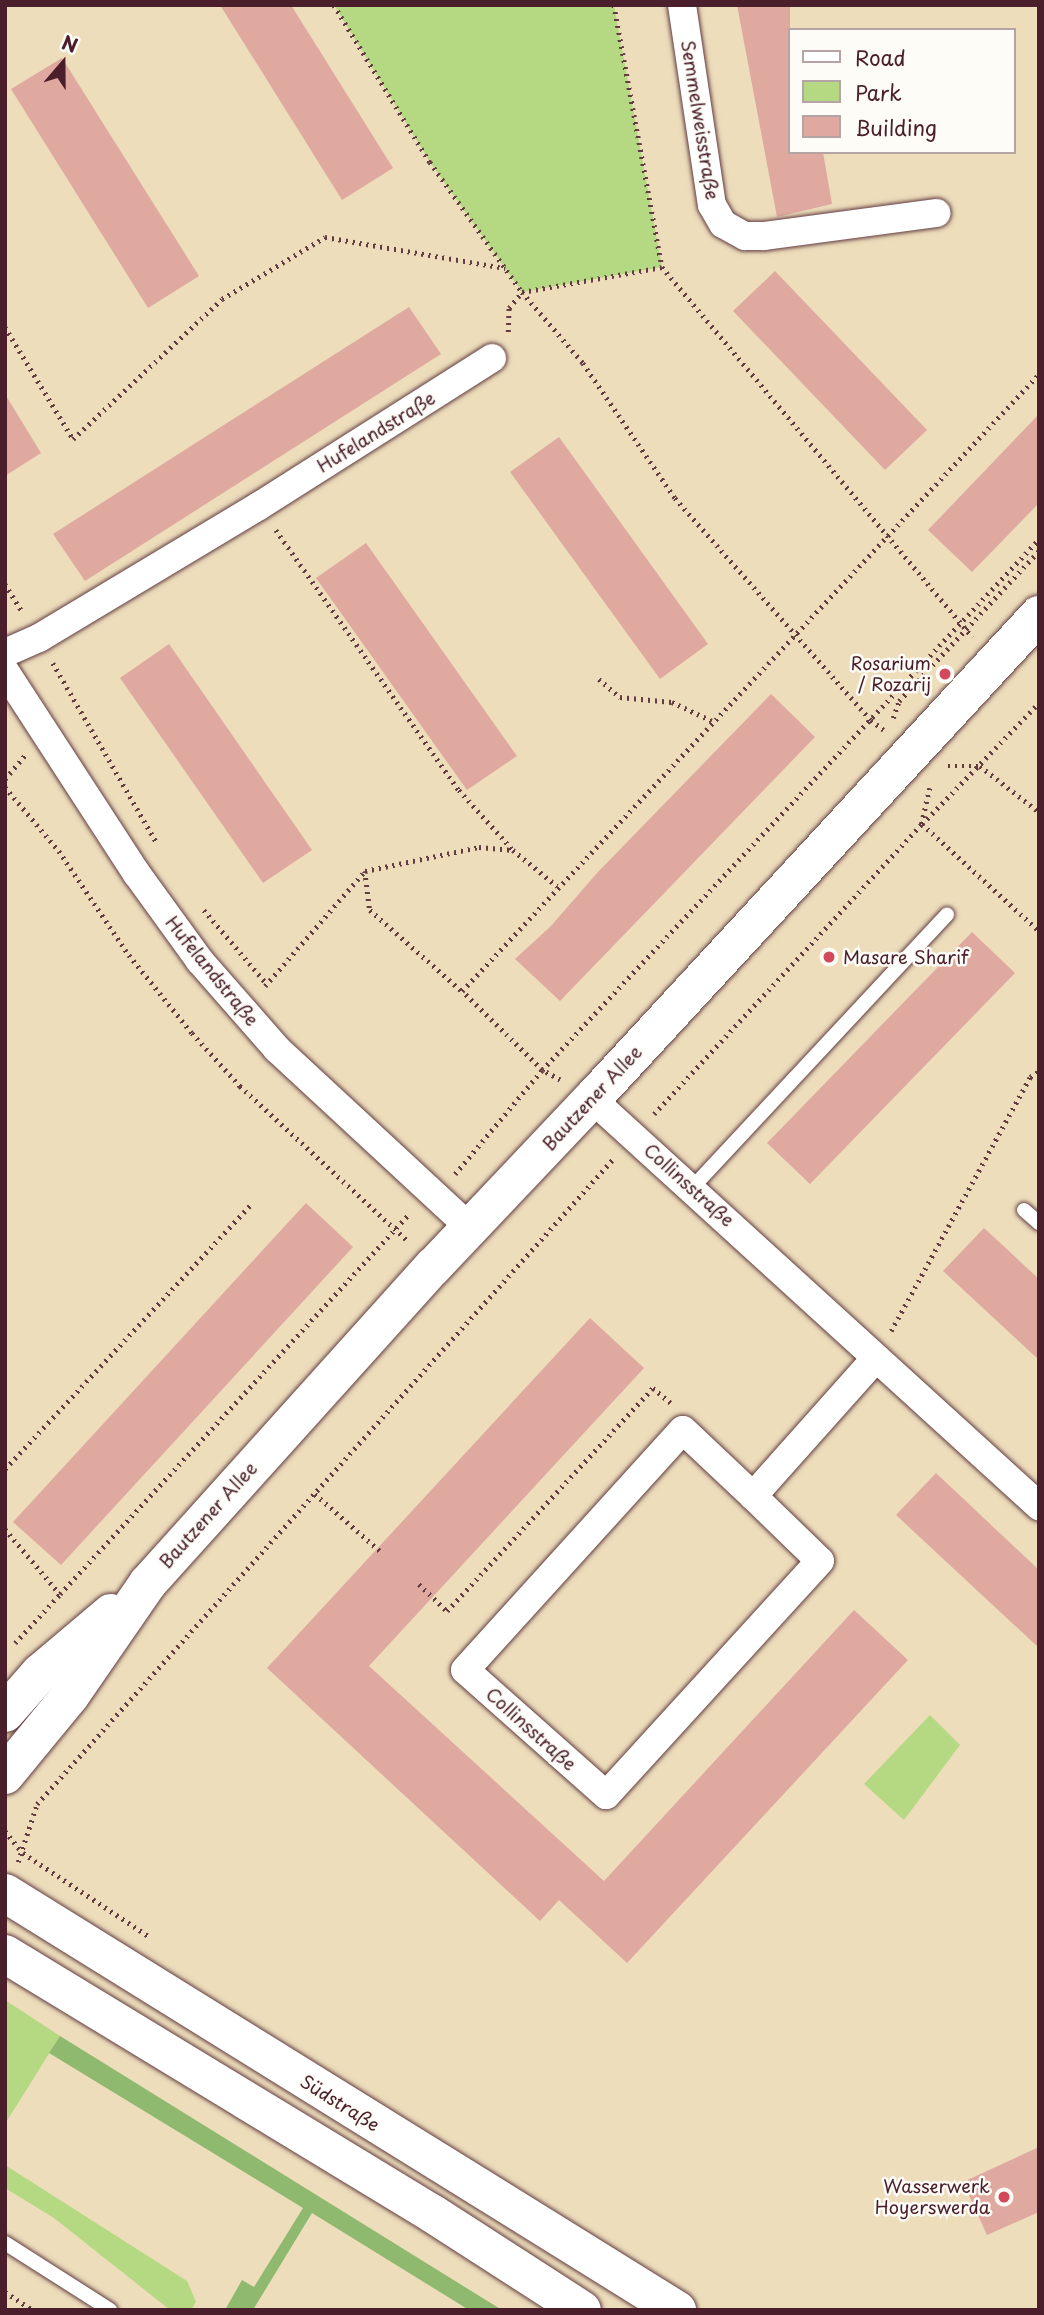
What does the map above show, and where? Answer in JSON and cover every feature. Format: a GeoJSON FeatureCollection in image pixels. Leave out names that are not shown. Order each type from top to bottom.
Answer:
{"type":"FeatureCollection","features":[{"type":"Feature","properties":{"kind":"street","name":"Semmelweisstraße"},"geometry":{"type":"LineString","coordinates":[[682,5],[712,205],[723,224],[745,236],[764,236],[936,213]]}},
{"type":"Feature","properties":{"kind":"street","name":"Hufelandstraße"},"geometry":{"type":"LineString","coordinates":[[5,653],[38,638],[259,506],[492,358]]}},
{"type":"Feature","properties":{"kind":"street","name":"Bautzener Allee"},"geometry":{"type":"LineString","coordinates":[[5,1775],[70,1696],[148,1583],[470,1228],[593,1099],[927,764],[995,661],[1039,615]]}},
{"type":"Feature","properties":{"kind":"street","name":"Hufelandstraße"},"geometry":{"type":"LineString","coordinates":[[5,671],[172,924],[243,1011],[278,1049],[470,1228]]}},
{"type":"Feature","properties":{"kind":"street","name":"Collinsstraße"},"geometry":{"type":"LineString","coordinates":[[593,1099],[1039,1506]]}},
{"type":"Feature","properties":{"kind":"street"},"geometry":{"type":"LineString","coordinates":[[753,1496],[876,1358]]}},
{"type":"Feature","properties":{"kind":"street","name":"Collinsstraße"},"geometry":{"type":"LineString","coordinates":[[683,1430],[753,1496],[820,1561],[606,1796],[465,1671],[683,1430]]}},
{"type":"Feature","properties":{"kind":"street","name":"Bautzener Allee"},"geometry":{"type":"LineString","coordinates":[[5,1713],[40,1673],[148,1583]]}},
{"type":"Feature","properties":{"kind":"street","name":"Südstraße"},"geometry":{"type":"LineString","coordinates":[[5,1893],[677,2310]]}},
{"type":"Feature","properties":{"kind":"street"},"geometry":{"type":"LineString","coordinates":[[5,1954],[421,2207],[582,2310]]}},
{"type":"Feature","properties":{"kind":"lane"},"geometry":{"type":"LineString","coordinates":[[692,1188],[947,915]]}},
{"type":"Feature","properties":{"kind":"lane"},"geometry":{"type":"LineString","coordinates":[[1024,1210],[1039,1223]]}},
{"type":"Feature","properties":{"kind":"lane"},"geometry":{"type":"LineString","coordinates":[[5,2243],[110,2310]]}},
{"type":"Feature","properties":{"kind":"path"},"geometry":{"type":"LineString","coordinates":[[334,5],[430,162],[522,292],[583,363],[675,498],[871,720],[927,764],[979,766],[1039,812]]}},
{"type":"Feature","properties":{"kind":"path"},"geometry":{"type":"LineString","coordinates":[[614,5],[662,267],[995,661]]}},
{"type":"Feature","properties":{"kind":"path"},"geometry":{"type":"LineString","coordinates":[[5,327],[73,439],[222,299],[325,237],[506,268]]}},
{"type":"Feature","properties":{"kind":"path"},"geometry":{"type":"LineString","coordinates":[[492,358],[508,338],[509,308],[522,292],[662,267]]}},
{"type":"Feature","properties":{"kind":"path"},"geometry":{"type":"LineString","coordinates":[[461,991],[1039,374]]}},
{"type":"Feature","properties":{"kind":"path"},"geometry":{"type":"LineString","coordinates":[[259,506],[460,790],[513,850],[557,886]]}},
{"type":"Feature","properties":{"kind":"path"},"geometry":{"type":"LineString","coordinates":[[14,1644],[429,1191],[456,1174],[542,1070],[1039,539]]}},
{"type":"Feature","properties":{"kind":"path"},"geometry":{"type":"LineString","coordinates":[[5,584],[164,855]]}},
{"type":"Feature","properties":{"kind":"path"},"geometry":{"type":"LineString","coordinates":[[599,679],[620,697],[672,702],[712,721]]}},
{"type":"Feature","properties":{"kind":"path"},"geometry":{"type":"LineString","coordinates":[[5,1831],[23,1853],[37,1804],[634,1135],[922,824],[1039,703]]}},
{"type":"Feature","properties":{"kind":"path"},"geometry":{"type":"LineString","coordinates":[[922,824],[927,764]]}},
{"type":"Feature","properties":{"kind":"path"},"geometry":{"type":"LineString","coordinates":[[5,786],[59,851],[130,955],[192,1033],[240,1086],[433,1267]]}},
{"type":"Feature","properties":{"kind":"path"},"geometry":{"type":"LineString","coordinates":[[922,824],[1039,931]]}},
{"type":"Feature","properties":{"kind":"path"},"geometry":{"type":"LineString","coordinates":[[243,1011],[365,871],[480,848],[513,850]]}},
{"type":"Feature","properties":{"kind":"path"},"geometry":{"type":"LineString","coordinates":[[365,871],[370,910],[461,991],[542,1070],[593,1099]]}},
{"type":"Feature","properties":{"kind":"path"},"geometry":{"type":"LineString","coordinates":[[196,900],[267,984]]}},
{"type":"Feature","properties":{"kind":"path"},"geometry":{"type":"LineString","coordinates":[[876,1358],[1031,1077],[1039,1071]]}},
{"type":"Feature","properties":{"kind":"path"},"geometry":{"type":"LineString","coordinates":[[5,1469],[251,1204]]}},
{"type":"Feature","properties":{"kind":"path"},"geometry":{"type":"LineString","coordinates":[[419,1584],[447,1611],[653,1388],[674,1405]]}},
{"type":"Feature","properties":{"kind":"path"},"geometry":{"type":"LineString","coordinates":[[315,1494],[380,1551]]}},
{"type":"Feature","properties":{"kind":"path"},"geometry":{"type":"LineString","coordinates":[[5,1529],[60,1594]]}},
{"type":"Feature","properties":{"kind":"path"},"geometry":{"type":"LineString","coordinates":[[5,2292],[33,2310]]}},
{"type":"Feature","properties":{"kind":"green space"},"geometry":{"type":"Polygon","coordinates":[[[334,5],[614,5],[662,267],[522,292],[430,162],[334,5]]]}},
{"type":"Feature","properties":{"kind":"green space"},"geometry":{"type":"Polygon","coordinates":[[[930,1715],[960,1745],[904,1820],[864,1784],[930,1715]]]}},
{"type":"Feature","properties":{"kind":"green space"},"geometry":{"type":"Polygon","coordinates":[[[5,2000],[60,2036],[5,2124],[5,2000]]]}},
{"type":"Feature","properties":{"kind":"green space"},"geometry":{"type":"Polygon","coordinates":[[[60,2036],[502,2310],[469,2310],[312,2213],[253,2310],[225,2310],[242,2280],[254,2287],[303,2208],[49,2053],[60,2036]]]}},
{"type":"Feature","properties":{"kind":"green space"},"geometry":{"type":"Polygon","coordinates":[[[5,2165],[187,2281],[196,2302],[191,2310],[170,2310],[54,2218],[5,2188],[5,2165]]]}},
{"type":"Feature","properties":{"kind":"building"},"geometry":{"type":"Polygon","coordinates":[[[220,5],[291,5],[393,168],[342,200],[220,5]]]}},
{"type":"Feature","properties":{"kind":"building"},"geometry":{"type":"Polygon","coordinates":[[[737,5],[790,5],[788,154],[823,154],[832,204],[777,217],[737,5]]]}},
{"type":"Feature","properties":{"kind":"building"},"geometry":{"type":"Polygon","coordinates":[[[62,58],[199,276],[148,308],[11,89],[62,58]]]}},
{"type":"Feature","properties":{"kind":"building"},"geometry":{"type":"Polygon","coordinates":[[[775,271],[927,430],[885,470],[733,311],[775,271]]]}},
{"type":"Feature","properties":{"kind":"building"},"geometry":{"type":"Polygon","coordinates":[[[409,307],[441,354],[85,581],[53,534],[409,307]]]}},
{"type":"Feature","properties":{"kind":"building"},"geometry":{"type":"Polygon","coordinates":[[[5,394],[41,453],[5,476],[5,394]]]}},
{"type":"Feature","properties":{"kind":"building"},"geometry":{"type":"Polygon","coordinates":[[[1039,414],[1039,503],[972,572],[928,530],[1039,414]]]}},
{"type":"Feature","properties":{"kind":"building"},"geometry":{"type":"Polygon","coordinates":[[[559,437],[708,644],[660,679],[510,472],[559,437]]]}},
{"type":"Feature","properties":{"kind":"building"},"geometry":{"type":"Polygon","coordinates":[[[366,543],[517,756],[467,790],[316,578],[366,543]]]}},
{"type":"Feature","properties":{"kind":"building"},"geometry":{"type":"Polygon","coordinates":[[[169,644],[312,850],[263,883],[120,678],[169,644]]]}},
{"type":"Feature","properties":{"kind":"building"},"geometry":{"type":"Polygon","coordinates":[[[771,694],[815,737],[560,1001],[515,959],[551,926],[597,873],[771,694]]]}},
{"type":"Feature","properties":{"kind":"building"},"geometry":{"type":"Polygon","coordinates":[[[972,932],[1015,973],[810,1184],[767,1143],[972,932]]]}},
{"type":"Feature","properties":{"kind":"building"},"geometry":{"type":"Polygon","coordinates":[[[306,1203],[353,1247],[61,1565],[13,1522],[306,1203]]]}},
{"type":"Feature","properties":{"kind":"building"},"geometry":{"type":"Polygon","coordinates":[[[984,1228],[1039,1279],[1039,1360],[943,1271],[984,1228]]]}},
{"type":"Feature","properties":{"kind":"building"},"geometry":{"type":"Polygon","coordinates":[[[590,1318],[644,1368],[369,1666],[604,1881],[854,1610],[908,1660],[627,1963],[559,1900],[540,1921],[267,1668],[590,1318]]]}},
{"type":"Feature","properties":{"kind":"building"},"geometry":{"type":"Polygon","coordinates":[[[936,1473],[1039,1570],[1039,1648],[896,1515],[936,1473]]]}},
{"type":"Feature","properties":{"kind":"building","name":"Wasserwerk Hoyerswerda"},"geometry":{"type":"Polygon","coordinates":[[[1039,2147],[1039,2212],[987,2235],[963,2182],[1039,2147]]]}},
{"type":"Feature","properties":{"kind":"place","name":"Rosarium / Rozarij"},"geometry":{"type":"Point","coordinates":[945,674]}},
{"type":"Feature","properties":{"kind":"place","name":"Masare Sharif"},"geometry":{"type":"Point","coordinates":[829,957]}},
{"type":"Feature","properties":{"kind":"place","name":"Wasserwerk Hoyerswerda"},"geometry":{"type":"Point","coordinates":[1004,2197]}}]}
